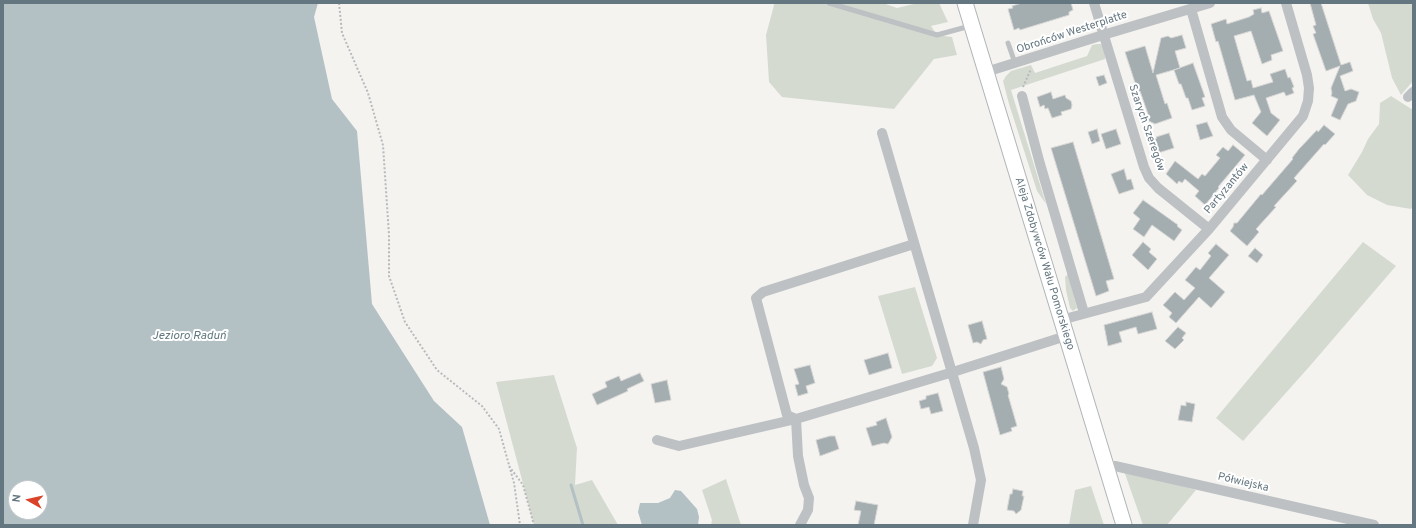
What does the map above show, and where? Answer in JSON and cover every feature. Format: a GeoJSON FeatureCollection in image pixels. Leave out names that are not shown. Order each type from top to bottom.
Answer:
{"type":"FeatureCollection","features":[{"type":"Feature","properties":{"kind":"main road","name":"Aleja Zdobywców Wału Pomorskiego"},"geometry":{"type":"LineString","coordinates":[[965,3],[1124,525]]}},
{"type":"Feature","properties":{"kind":"street","name":"Szarych Szeregów"},"geometry":{"type":"LineString","coordinates":[[1094,3],[1144,167],[1149,178],[1158,188],[1209,229]]}},
{"type":"Feature","properties":{"kind":"street","name":"Obrońców Westerplatte"},"geometry":{"type":"LineString","coordinates":[[986,72],[1210,3]]}},
{"type":"Feature","properties":{"kind":"street","name":"Partyzantów"},"geometry":{"type":"LineString","coordinates":[[1061,320],[1146,297],[1209,229],[1303,116],[1308,101],[1308,75],[1286,3]]}},
{"type":"Feature","properties":{"kind":"street"},"geometry":{"type":"LineString","coordinates":[[1191,9],[1222,117],[1231,130],[1267,160]]}},
{"type":"Feature","properties":{"kind":"street"},"geometry":{"type":"LineString","coordinates":[[1022,96],[1040,164],[1084,313]]}},
{"type":"Feature","properties":{"kind":"street"},"geometry":{"type":"LineString","coordinates":[[882,133],[974,448],[981,480],[973,525]]}},
{"type":"Feature","properties":{"kind":"street"},"geometry":{"type":"LineString","coordinates":[[796,419],[787,414],[756,298],[763,292],[914,244]]}},
{"type":"Feature","properties":{"kind":"street"},"geometry":{"type":"LineString","coordinates":[[657,440],[679,446],[796,419],[1066,336]]}},
{"type":"Feature","properties":{"kind":"street"},"geometry":{"type":"LineString","coordinates":[[796,419],[798,456],[804,485],[809,498],[808,510],[800,525]]}},
{"type":"Feature","properties":{"kind":"street","name":"Półwiejska"},"geometry":{"type":"LineString","coordinates":[[1107,469],[1116,466],[1374,525]]}},
{"type":"Feature","properties":{"kind":"lane"},"geometry":{"type":"LineString","coordinates":[[829,3],[937,35],[972,26]]}},
{"type":"Feature","properties":{"kind":"lane"},"geometry":{"type":"LineString","coordinates":[[1008,43],[1015,63]]}},
{"type":"Feature","properties":{"kind":"path"},"geometry":{"type":"LineString","coordinates":[[340,3],[342,33],[368,94],[383,145],[390,235],[389,276],[405,322],[437,370],[482,406],[499,429],[514,483],[520,525]]}},
{"type":"Feature","properties":{"kind":"path"},"geometry":{"type":"LineString","coordinates":[[1022,96],[1023,85],[1032,66]]}},
{"type":"Feature","properties":{"kind":"path"},"geometry":{"type":"LineString","coordinates":[[509,465],[523,485],[534,525]]}},
{"type":"Feature","properties":{"kind":"shaded area"},"geometry":{"type":"Polygon","coordinates":[[[773,3],[883,3],[897,8],[918,3],[939,3],[948,22],[931,26],[937,35],[952,37],[957,55],[934,59],[894,109],[782,97],[769,82],[766,35],[774,5],[773,3]]]}},
{"type":"Feature","properties":{"kind":"shaded area"},"geometry":{"type":"Polygon","coordinates":[[[1368,3],[1413,3],[1413,81],[1401,95],[1392,78],[1381,33],[1373,19],[1368,3]]]}},
{"type":"Feature","properties":{"kind":"shaded area"},"geometry":{"type":"Polygon","coordinates":[[[1106,44],[1105,59],[1011,90],[1046,204],[1037,191],[1003,81],[1011,71],[1031,65],[1035,73],[1087,56],[1092,45],[1106,44]]]}},
{"type":"Feature","properties":{"kind":"shaded area"},"geometry":{"type":"Polygon","coordinates":[[[1391,96],[1413,110],[1413,206],[1411,209],[1387,205],[1367,195],[1348,175],[1368,139],[1379,124],[1380,103],[1391,96]]]}},
{"type":"Feature","properties":{"kind":"shaded area"},"geometry":{"type":"Polygon","coordinates":[[[1363,242],[1396,266],[1243,441],[1216,418],[1363,242]]]}},
{"type":"Feature","properties":{"kind":"shaded area"},"geometry":{"type":"Polygon","coordinates":[[[1068,274],[1077,308],[1073,311],[1070,308],[1066,290],[1065,277],[1068,274]]]}},
{"type":"Feature","properties":{"kind":"shaded area"},"geometry":{"type":"Polygon","coordinates":[[[915,287],[937,358],[932,366],[902,374],[878,296],[915,287]]]}},
{"type":"Feature","properties":{"kind":"shaded area"},"geometry":{"type":"Polygon","coordinates":[[[554,375],[577,448],[575,485],[592,480],[618,525],[534,525],[496,382],[554,375]]]}},
{"type":"Feature","properties":{"kind":"shaded area"},"geometry":{"type":"Polygon","coordinates":[[[1124,471],[1196,490],[1167,525],[1143,525],[1124,471]]]}},
{"type":"Feature","properties":{"kind":"shaded area"},"geometry":{"type":"Polygon","coordinates":[[[726,479],[741,525],[711,525],[712,520],[702,490],[726,479]]]}},
{"type":"Feature","properties":{"kind":"shaded area"},"geometry":{"type":"Polygon","coordinates":[[[1091,486],[1104,525],[1069,525],[1075,490],[1091,486]]]}},
{"type":"Feature","properties":{"kind":"water","name":"Jezioro Raduń"},"geometry":{"type":"Polygon","coordinates":[[[3,3],[318,3],[314,17],[332,99],[357,131],[372,304],[434,401],[462,427],[490,525],[3,525],[3,3]]]}},
{"type":"Feature","properties":{"kind":"water"},"geometry":{"type":"Polygon","coordinates":[[[675,490],[681,491],[697,509],[699,517],[698,525],[642,525],[638,512],[640,503],[658,503],[670,498],[675,490]]]}},
{"type":"Feature","properties":{"kind":"building"},"geometry":{"type":"Polygon","coordinates":[[[1022,3],[1071,3],[1073,10],[1069,12],[1069,15],[1020,30],[1019,28],[1014,30],[1008,9],[1022,3]]]}},
{"type":"Feature","properties":{"kind":"building"},"geometry":{"type":"Polygon","coordinates":[[[1310,3],[1321,3],[1341,65],[1350,62],[1353,71],[1340,76],[1345,91],[1351,89],[1359,92],[1356,101],[1348,104],[1340,120],[1331,116],[1338,99],[1331,96],[1331,88],[1340,66],[1326,71],[1313,34],[1316,33],[1313,26],[1316,25],[1310,3]]]}},
{"type":"Feature","properties":{"kind":"building"},"geometry":{"type":"Polygon","coordinates":[[[1261,8],[1262,13],[1269,11],[1283,51],[1271,55],[1272,60],[1262,64],[1251,31],[1234,36],[1247,81],[1251,80],[1253,88],[1273,82],[1270,74],[1285,69],[1288,78],[1290,77],[1294,87],[1292,88],[1294,93],[1286,96],[1284,92],[1266,98],[1271,113],[1280,120],[1267,136],[1252,123],[1261,112],[1254,95],[1235,100],[1218,41],[1216,42],[1211,24],[1226,19],[1227,24],[1249,17],[1254,14],[1253,10],[1261,8]]]}},
{"type":"Feature","properties":{"kind":"building"},"geometry":{"type":"Polygon","coordinates":[[[1182,35],[1186,48],[1175,51],[1180,68],[1156,75],[1165,104],[1167,103],[1172,118],[1155,124],[1145,119],[1148,114],[1140,91],[1138,92],[1125,52],[1145,46],[1153,73],[1161,38],[1168,36],[1171,38],[1182,35]]]}},
{"type":"Feature","properties":{"kind":"building"},"geometry":{"type":"Polygon","coordinates":[[[1193,63],[1205,97],[1202,98],[1205,106],[1192,110],[1188,98],[1186,98],[1181,84],[1179,84],[1174,70],[1193,63]]]}},
{"type":"Feature","properties":{"kind":"building"},"geometry":{"type":"Polygon","coordinates":[[[1104,75],[1107,83],[1099,86],[1096,77],[1104,75]]]}},
{"type":"Feature","properties":{"kind":"building"},"geometry":{"type":"Polygon","coordinates":[[[1051,92],[1053,99],[1065,95],[1066,98],[1071,101],[1071,109],[1061,112],[1062,115],[1052,118],[1048,108],[1045,109],[1044,105],[1040,107],[1037,97],[1051,92]]]}},
{"type":"Feature","properties":{"kind":"building"},"geometry":{"type":"Polygon","coordinates":[[[1207,122],[1213,136],[1200,140],[1196,125],[1207,122]]]}},
{"type":"Feature","properties":{"kind":"building"},"geometry":{"type":"Polygon","coordinates":[[[1324,125],[1335,134],[1325,145],[1324,144],[1294,178],[1297,181],[1274,206],[1276,207],[1256,229],[1259,232],[1247,246],[1230,231],[1234,223],[1237,223],[1293,159],[1292,158],[1299,149],[1317,130],[1318,132],[1324,125]]]}},
{"type":"Feature","properties":{"kind":"building"},"geometry":{"type":"Polygon","coordinates":[[[1097,129],[1100,141],[1092,144],[1088,132],[1097,129]]]}},
{"type":"Feature","properties":{"kind":"building"},"geometry":{"type":"Polygon","coordinates":[[[1116,129],[1121,144],[1106,149],[1101,134],[1116,129]]]}},
{"type":"Feature","properties":{"kind":"building"},"geometry":{"type":"Polygon","coordinates":[[[1169,133],[1174,148],[1158,153],[1154,139],[1169,133]]]}},
{"type":"Feature","properties":{"kind":"building"},"geometry":{"type":"Polygon","coordinates":[[[1073,142],[1114,279],[1106,281],[1109,291],[1096,296],[1051,148],[1073,142]]]}},
{"type":"Feature","properties":{"kind":"building"},"geometry":{"type":"Polygon","coordinates":[[[1233,145],[1245,155],[1205,205],[1195,196],[1199,191],[1185,179],[1182,183],[1179,181],[1177,184],[1166,174],[1175,161],[1198,179],[1202,174],[1205,176],[1220,158],[1216,155],[1223,147],[1228,151],[1233,145]]]}},
{"type":"Feature","properties":{"kind":"building"},"geometry":{"type":"Polygon","coordinates":[[[1124,169],[1127,180],[1131,179],[1134,189],[1119,194],[1111,174],[1124,169]]]}},
{"type":"Feature","properties":{"kind":"building"},"geometry":{"type":"Polygon","coordinates":[[[1143,200],[1178,225],[1177,226],[1182,230],[1174,241],[1152,225],[1144,237],[1133,229],[1140,219],[1133,213],[1143,200]]]}},
{"type":"Feature","properties":{"kind":"building"},"geometry":{"type":"Polygon","coordinates":[[[1143,242],[1151,249],[1149,252],[1157,259],[1148,270],[1132,255],[1143,242]]]}},
{"type":"Feature","properties":{"kind":"building"},"geometry":{"type":"Polygon","coordinates":[[[1216,244],[1229,255],[1209,278],[1225,292],[1211,308],[1199,297],[1176,323],[1169,317],[1172,313],[1163,305],[1175,292],[1184,300],[1195,288],[1185,280],[1196,267],[1200,270],[1211,256],[1208,253],[1216,244]]]}},
{"type":"Feature","properties":{"kind":"building"},"geometry":{"type":"Polygon","coordinates":[[[1255,248],[1263,255],[1257,263],[1248,256],[1255,248]]]}},
{"type":"Feature","properties":{"kind":"building"},"geometry":{"type":"Polygon","coordinates":[[[1152,312],[1157,329],[1138,334],[1136,327],[1119,332],[1122,342],[1108,346],[1104,325],[1152,312]]]}},
{"type":"Feature","properties":{"kind":"building"},"geometry":{"type":"Polygon","coordinates":[[[982,321],[987,339],[983,340],[981,344],[977,342],[973,343],[968,325],[982,321]]]}},
{"type":"Feature","properties":{"kind":"building"},"geometry":{"type":"Polygon","coordinates":[[[1178,327],[1186,333],[1182,338],[1184,340],[1175,349],[1165,341],[1178,327]]]}},
{"type":"Feature","properties":{"kind":"building"},"geometry":{"type":"Polygon","coordinates":[[[888,353],[892,368],[869,375],[864,360],[888,353]]]}},
{"type":"Feature","properties":{"kind":"building"},"geometry":{"type":"Polygon","coordinates":[[[810,365],[815,383],[806,386],[808,393],[798,396],[795,385],[799,384],[794,369],[810,365]]]}},
{"type":"Feature","properties":{"kind":"building"},"geometry":{"type":"Polygon","coordinates":[[[1001,367],[1004,379],[1001,384],[1007,387],[1017,426],[1011,428],[1012,431],[1000,435],[983,372],[1001,367]]]}},
{"type":"Feature","properties":{"kind":"building"},"geometry":{"type":"Polygon","coordinates":[[[640,373],[644,381],[627,389],[628,391],[597,405],[592,394],[607,387],[605,382],[619,376],[621,381],[640,373]]]}},
{"type":"Feature","properties":{"kind":"building"},"geometry":{"type":"Polygon","coordinates":[[[667,380],[671,400],[655,403],[651,384],[667,380]]]}},
{"type":"Feature","properties":{"kind":"building"},"geometry":{"type":"Polygon","coordinates":[[[938,393],[943,411],[931,414],[929,407],[921,409],[919,401],[926,399],[926,396],[938,393]]]}},
{"type":"Feature","properties":{"kind":"building"},"geometry":{"type":"Polygon","coordinates":[[[1186,402],[1195,404],[1192,422],[1178,420],[1181,405],[1186,406],[1186,402]]]}},
{"type":"Feature","properties":{"kind":"building"},"geometry":{"type":"Polygon","coordinates":[[[886,418],[892,437],[888,444],[884,443],[872,446],[866,428],[877,425],[876,422],[886,418]]]}},
{"type":"Feature","properties":{"kind":"building"},"geometry":{"type":"Polygon","coordinates":[[[835,436],[839,449],[820,456],[816,440],[835,436]]]}},
{"type":"Feature","properties":{"kind":"building"},"geometry":{"type":"Polygon","coordinates":[[[1013,489],[1023,491],[1022,496],[1024,496],[1021,510],[1016,514],[1014,511],[1007,510],[1010,494],[1012,494],[1013,489]]]}},
{"type":"Feature","properties":{"kind":"building"},"geometry":{"type":"Polygon","coordinates":[[[856,501],[878,505],[874,525],[858,525],[861,511],[854,510],[856,501]]]}},
{"type":"Feature","properties":{"kind":"waterway"},"geometry":{"type":"LineString","coordinates":[[571,485],[583,525]]}}]}
